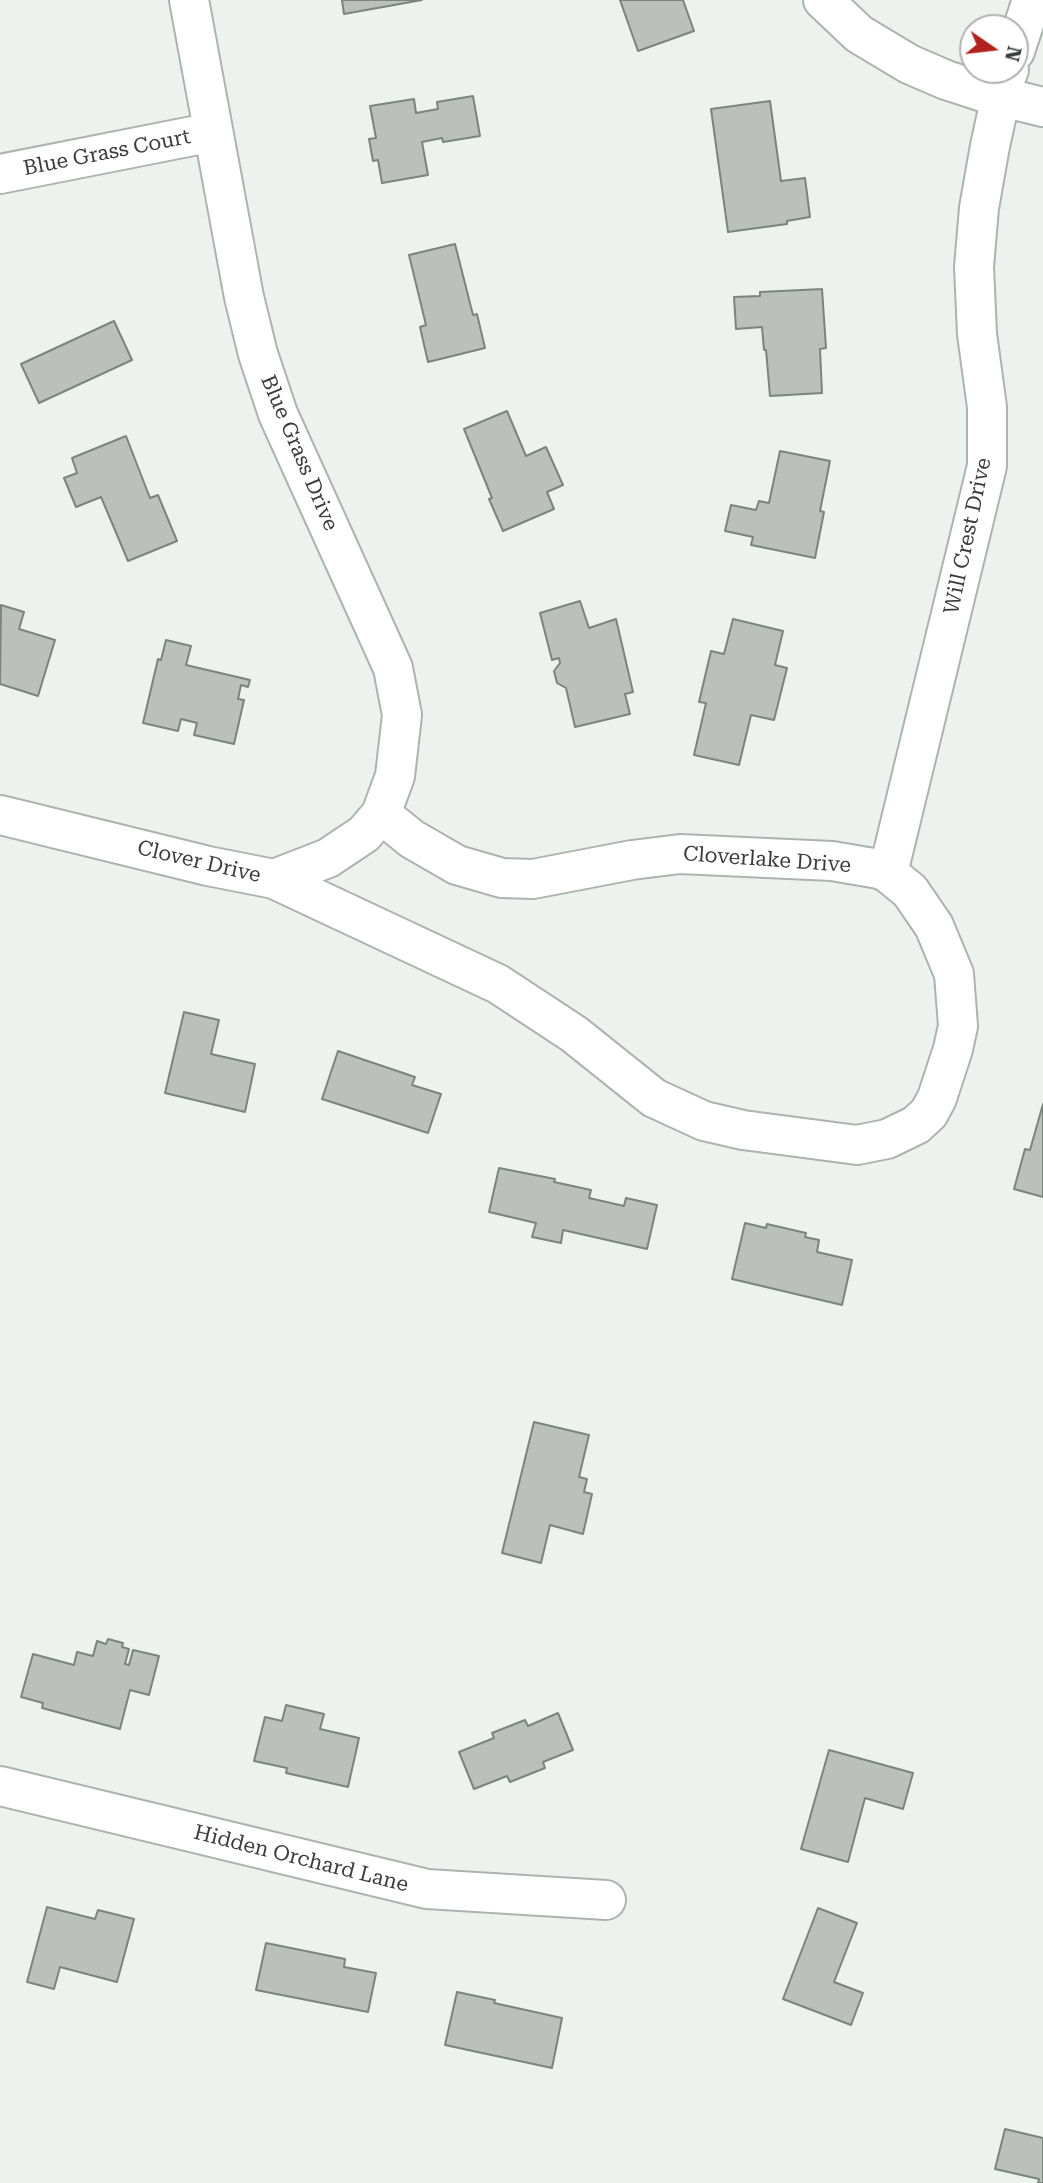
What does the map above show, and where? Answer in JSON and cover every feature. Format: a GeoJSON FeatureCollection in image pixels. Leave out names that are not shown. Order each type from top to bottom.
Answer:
{"type":"FeatureCollection","features":[{"type":"Feature","properties":{"kind":"street","name":"Blue Grass Drive"},"geometry":{"type":"LineString","coordinates":[[189,0],[244,297],[258,354],[278,414],[393,668],[402,715],[394,776],[381,814]]}},
{"type":"Feature","properties":{"kind":"street"},"geometry":{"type":"LineString","coordinates":[[822,0],[848,25],[885,51],[936,76],[959,78]]}},
{"type":"Feature","properties":{"kind":"street","name":"Will Crest Drive"},"geometry":{"type":"LineString","coordinates":[[888,873],[987,466],[987,407],[977,334],[974,267],[979,208],[1005,84]]}},
{"type":"Feature","properties":{"kind":"street"},"geometry":{"type":"LineString","coordinates":[[1007,84],[1043,107]]}},
{"type":"Feature","properties":{"kind":"street","name":"Blue Grass Court"},"geometry":{"type":"LineString","coordinates":[[0,174],[213,132]]}},
{"type":"Feature","properties":{"kind":"street","name":"Cloverlake Drive"},"geometry":{"type":"LineString","coordinates":[[274,879],[498,984],[560,1023],[633,1083],[675,1109],[722,1126],[857,1145],[878,1142],[916,1125],[929,1113],[937,1098],[958,1026],[954,974],[934,926],[910,891],[888,873],[832,861],[680,854],[632,860],[533,879],[502,878],[457,865],[412,838],[381,814]]}},
{"type":"Feature","properties":{"kind":"street","name":"Clover Drive"},"geometry":{"type":"LineString","coordinates":[[0,815],[208,866],[274,879],[328,858],[350,845],[364,834],[381,814]]}},
{"type":"Feature","properties":{"kind":"street","name":"Hidden Orchard Lane"},"geometry":{"type":"LineString","coordinates":[[0,1786],[427,1889],[606,1900]]}},
{"type":"Feature","properties":{"kind":"building"},"geometry":{"type":"Polygon","coordinates":[[[342,0],[422,0],[344,14],[342,0]]]}},
{"type":"Feature","properties":{"kind":"building"},"geometry":{"type":"Polygon","coordinates":[[[620,0],[683,0],[694,31],[638,51],[620,0]]]}},
{"type":"Feature","properties":{"kind":"building"},"geometry":{"type":"Polygon","coordinates":[[[473,96],[480,136],[443,142],[442,138],[422,142],[428,175],[382,183],[378,160],[373,161],[369,139],[376,138],[370,106],[414,99],[416,113],[438,109],[437,102],[473,96]]]}},
{"type":"Feature","properties":{"kind":"building"},"geometry":{"type":"Polygon","coordinates":[[[770,101],[781,181],[805,178],[810,217],[787,221],[787,224],[728,232],[711,109],[770,101]]]}},
{"type":"Feature","properties":{"kind":"building"},"geometry":{"type":"Polygon","coordinates":[[[455,244],[473,315],[477,314],[485,348],[428,362],[420,327],[426,325],[409,255],[455,244]]]}},
{"type":"Feature","properties":{"kind":"building"},"geometry":{"type":"Polygon","coordinates":[[[822,289],[826,348],[820,349],[822,393],[770,396],[762,327],[736,329],[734,297],[760,296],[760,292],[822,289]]]}},
{"type":"Feature","properties":{"kind":"building"},"geometry":{"type":"Polygon","coordinates":[[[114,321],[132,360],[39,403],[21,364],[114,321]]]}},
{"type":"Feature","properties":{"kind":"building"},"geometry":{"type":"Polygon","coordinates":[[[507,411],[526,456],[546,447],[563,485],[547,492],[554,509],[503,531],[464,429],[507,411]]]}},
{"type":"Feature","properties":{"kind":"building"},"geometry":{"type":"Polygon","coordinates":[[[126,436],[150,498],[158,495],[177,541],[128,561],[101,497],[76,507],[64,478],[77,473],[72,458],[126,436]]]}},
{"type":"Feature","properties":{"kind":"building"},"geometry":{"type":"Polygon","coordinates":[[[780,451],[830,461],[820,511],[824,512],[815,558],[751,545],[753,537],[725,531],[731,505],[756,510],[759,501],[769,503],[780,451]]]}},
{"type":"Feature","properties":{"kind":"building"},"geometry":{"type":"Polygon","coordinates":[[[580,601],[589,628],[616,619],[633,692],[625,694],[630,714],[575,727],[566,688],[557,683],[554,671],[560,663],[559,658],[552,660],[540,613],[580,601]]]}},
{"type":"Feature","properties":{"kind":"building"},"geometry":{"type":"Polygon","coordinates":[[[1,605],[24,612],[19,629],[55,640],[38,696],[0,684],[1,605]]]}},
{"type":"Feature","properties":{"kind":"building"},"geometry":{"type":"Polygon","coordinates":[[[733,619],[783,631],[775,665],[787,668],[774,720],[751,715],[739,765],[694,755],[706,703],[699,702],[711,651],[724,654],[733,619]]]}},
{"type":"Feature","properties":{"kind":"building"},"geometry":{"type":"Polygon","coordinates":[[[166,640],[191,646],[186,665],[250,680],[248,687],[241,685],[238,699],[244,700],[234,744],[194,735],[197,723],[181,719],[178,731],[143,723],[158,659],[161,660],[166,640]]]}},
{"type":"Feature","properties":{"kind":"building"},"geometry":{"type":"Polygon","coordinates":[[[184,1012],[219,1020],[211,1054],[255,1064],[245,1112],[165,1093],[184,1012]]]}},
{"type":"Feature","properties":{"kind":"building"},"geometry":{"type":"Polygon","coordinates":[[[338,1051],[415,1077],[412,1085],[441,1094],[428,1133],[322,1099],[338,1051]]]}},
{"type":"Feature","properties":{"kind":"building"},"geometry":{"type":"Polygon","coordinates":[[[1043,1104],[1043,1197],[1014,1189],[1025,1149],[1030,1150],[1043,1104]]]}},
{"type":"Feature","properties":{"kind":"building"},"geometry":{"type":"Polygon","coordinates":[[[499,1168],[555,1179],[554,1182],[591,1190],[589,1198],[624,1206],[626,1198],[657,1205],[647,1249],[563,1230],[561,1243],[532,1237],[536,1223],[489,1212],[499,1168]]]}},
{"type":"Feature","properties":{"kind":"building"},"geometry":{"type":"Polygon","coordinates":[[[745,1223],[766,1228],[767,1224],[806,1233],[805,1237],[819,1240],[817,1252],[852,1260],[842,1305],[732,1279],[745,1223]]]}},
{"type":"Feature","properties":{"kind":"building"},"geometry":{"type":"Polygon","coordinates":[[[534,1422],[589,1435],[579,1477],[587,1479],[584,1492],[592,1494],[583,1534],[550,1525],[541,1563],[502,1553],[534,1422]]]}},
{"type":"Feature","properties":{"kind":"building"},"geometry":{"type":"Polygon","coordinates":[[[108,1639],[123,1643],[122,1647],[129,1649],[125,1664],[129,1665],[133,1650],[159,1656],[149,1695],[130,1690],[120,1729],[42,1708],[43,1703],[21,1697],[33,1654],[74,1665],[77,1652],[93,1656],[97,1641],[106,1644],[108,1639]]]}},
{"type":"Feature","properties":{"kind":"building"},"geometry":{"type":"Polygon","coordinates":[[[286,1705],[324,1714],[320,1729],[359,1738],[348,1787],[286,1773],[287,1768],[254,1761],[265,1717],[282,1721],[286,1705]]]}},
{"type":"Feature","properties":{"kind":"building"},"geometry":{"type":"Polygon","coordinates":[[[558,1713],[573,1750],[543,1762],[545,1768],[510,1782],[507,1776],[474,1789],[459,1752],[494,1738],[492,1733],[525,1720],[528,1726],[558,1713]]]}},
{"type":"Feature","properties":{"kind":"building"},"geometry":{"type":"Polygon","coordinates":[[[829,1750],[913,1773],[903,1809],[865,1798],[848,1862],[801,1849],[829,1750]]]}},
{"type":"Feature","properties":{"kind":"building"},"geometry":{"type":"Polygon","coordinates":[[[47,1907],[95,1919],[98,1910],[134,1919],[117,1982],[60,1967],[54,1989],[27,1982],[47,1907]]]}},
{"type":"Feature","properties":{"kind":"building"},"geometry":{"type":"Polygon","coordinates":[[[818,1908],[857,1923],[834,1982],[863,1993],[851,2025],[783,1999],[818,1908]]]}},
{"type":"Feature","properties":{"kind":"building"},"geometry":{"type":"Polygon","coordinates":[[[266,1943],[345,1959],[344,1967],[376,1973],[368,2012],[256,1990],[266,1943]]]}},
{"type":"Feature","properties":{"kind":"building"},"geometry":{"type":"Polygon","coordinates":[[[457,1992],[562,2018],[552,2068],[445,2045],[457,1992]]]}},
{"type":"Feature","properties":{"kind":"building"},"geometry":{"type":"Polygon","coordinates":[[[1005,2129],[1043,2138],[1043,2183],[1038,2183],[1039,2179],[995,2169],[1005,2129]]]}}]}
